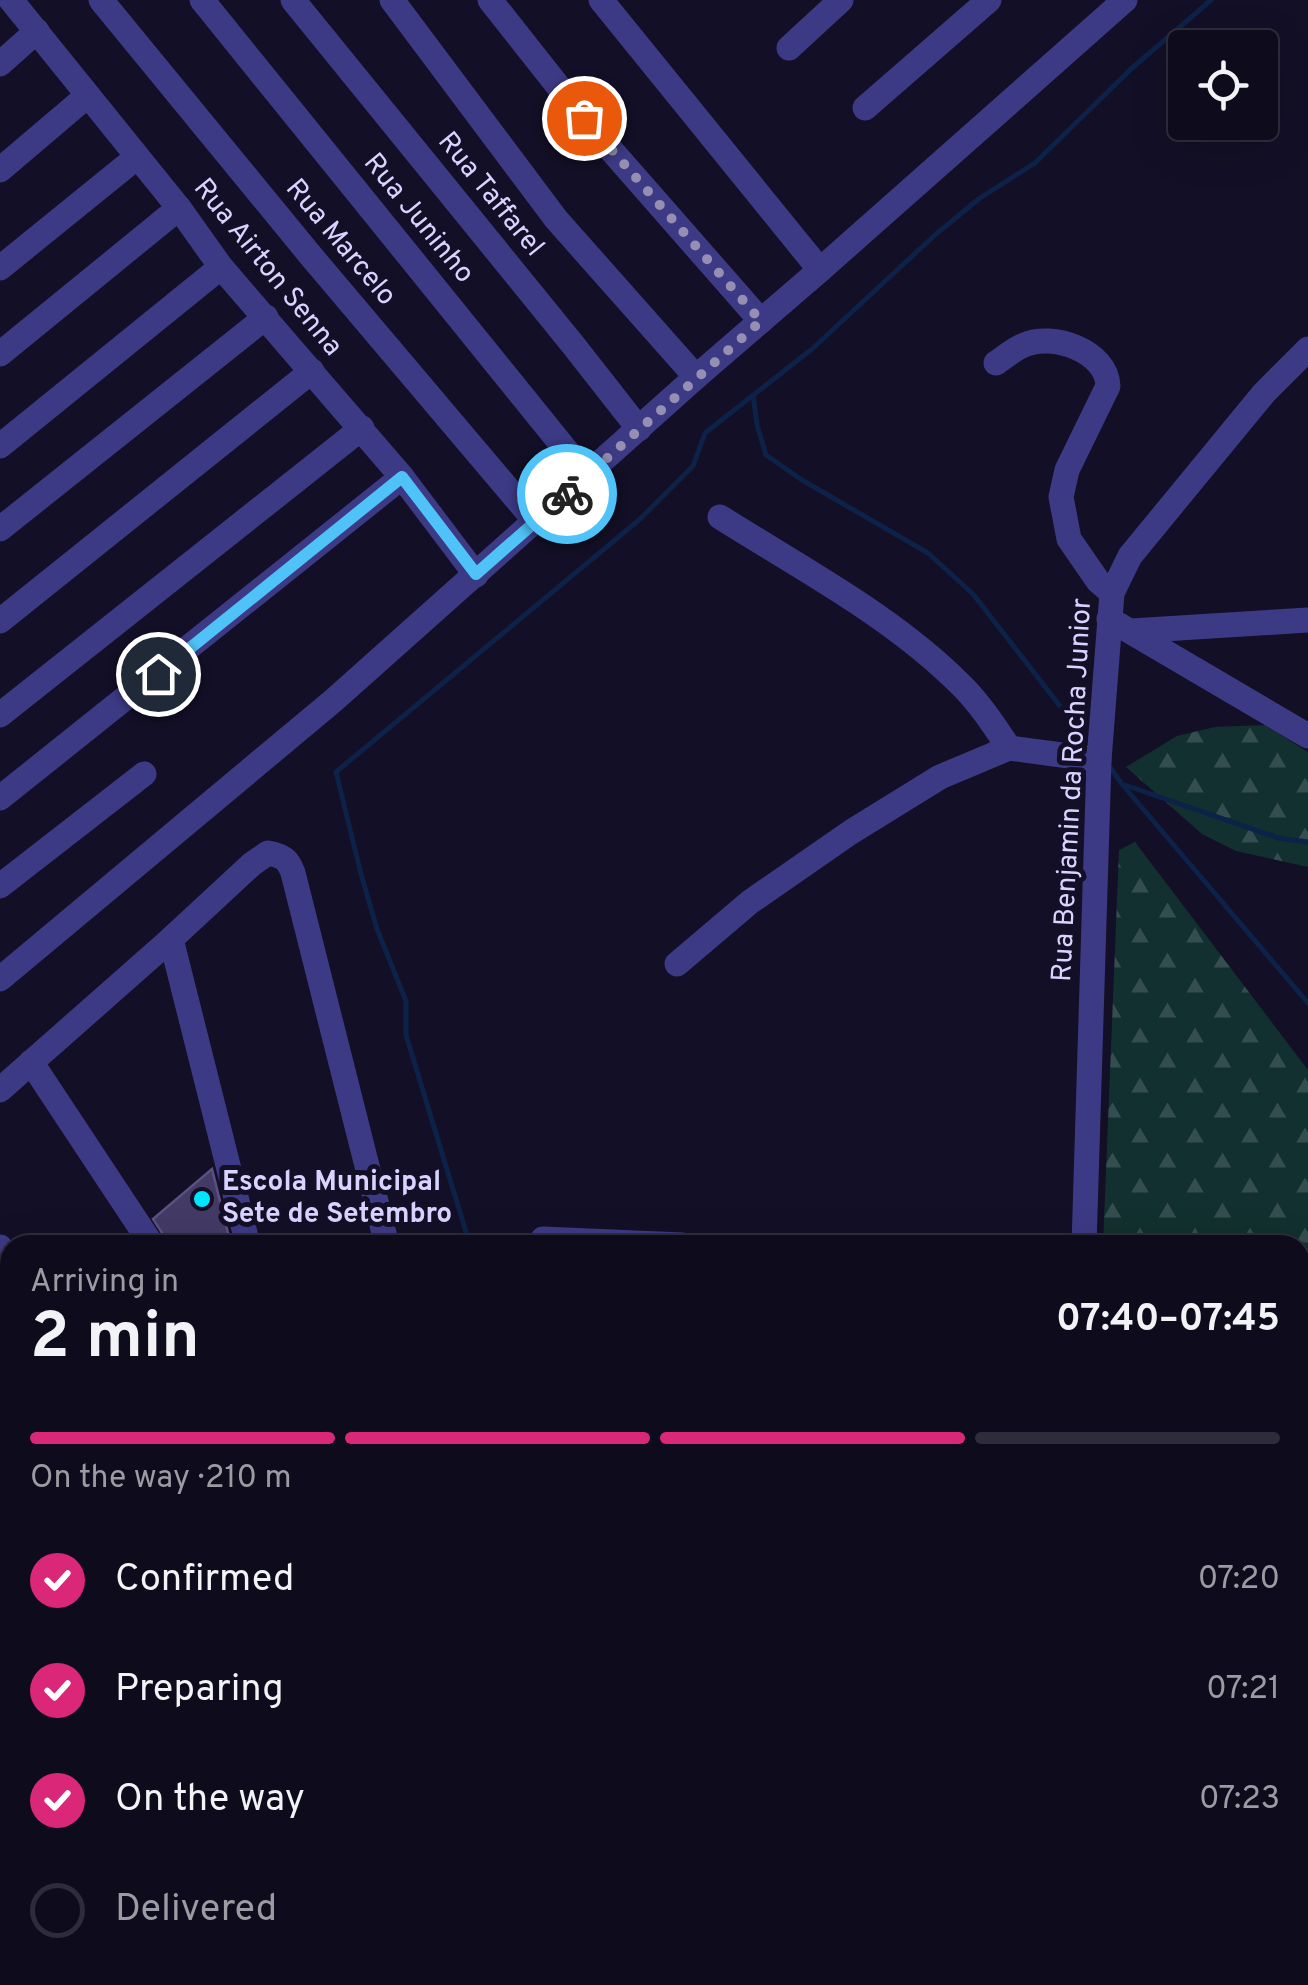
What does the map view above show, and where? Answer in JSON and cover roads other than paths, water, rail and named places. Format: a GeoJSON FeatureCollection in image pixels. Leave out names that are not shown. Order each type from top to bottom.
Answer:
{"type":"FeatureCollection","features":[{"type":"Feature","properties":{"kind":"street","name":"Rua Airton Senna"},"geometry":{"type":"LineString","coordinates":[[11,0],[222,267],[362,428],[476,574]]}},
{"type":"Feature","properties":{"kind":"street","name":"Rua Marcelo"},"geometry":{"type":"LineString","coordinates":[[101,0],[536,522]]}},
{"type":"Feature","properties":{"kind":"street","name":"Rua Juninho"},"geometry":{"type":"LineString","coordinates":[[202,0],[587,476]]}},
{"type":"Feature","properties":{"kind":"street","name":"Rua Taffarel"},"geometry":{"type":"LineString","coordinates":[[293,0],[639,429]]}},
{"type":"Feature","properties":{"kind":"street"},"geometry":{"type":"LineString","coordinates":[[392,0],[556,219],[696,377]]}},
{"type":"Feature","properties":{"kind":"street"},"geometry":{"type":"LineString","coordinates":[[490,0],[584,118],[761,321]]}},
{"type":"Feature","properties":{"kind":"street"},"geometry":{"type":"LineString","coordinates":[[601,0],[820,270]]}},
{"type":"Feature","properties":{"kind":"street"},"geometry":{"type":"LineString","coordinates":[[789,48],[842,0]]}},
{"type":"Feature","properties":{"kind":"street"},"geometry":{"type":"LineString","coordinates":[[865,108],[988,0]]}},
{"type":"Feature","properties":{"kind":"street"},"geometry":{"type":"LineString","coordinates":[[0,979],[334,700],[1125,0]]}},
{"type":"Feature","properties":{"kind":"street"},"geometry":{"type":"LineString","coordinates":[[0,64],[37,31]]}},
{"type":"Feature","properties":{"kind":"street"},"geometry":{"type":"LineString","coordinates":[[0,170],[87,96]]}},
{"type":"Feature","properties":{"kind":"street"},"geometry":{"type":"LineString","coordinates":[[0,268],[137,157]]}},
{"type":"Feature","properties":{"kind":"street"},"geometry":{"type":"LineString","coordinates":[[0,354],[178,208]]}},
{"type":"Feature","properties":{"kind":"street"},"geometry":{"type":"LineString","coordinates":[[0,446],[222,267]]}},
{"type":"Feature","properties":{"kind":"street"},"geometry":{"type":"LineString","coordinates":[[0,529],[266,316]]}},
{"type":"Feature","properties":{"kind":"street"},"geometry":{"type":"LineString","coordinates":[[996,363],[1025,344],[1050,341],[1091,354],[1098,360],[1108,376],[1108,386],[1067,470],[1061,497],[1069,539],[1118,614],[1308,736]]}},
{"type":"Feature","properties":{"kind":"street","name":"Rua Benjamin da Rocha Junior"},"geometry":{"type":"LineString","coordinates":[[1084,1235],[1099,760],[1118,614],[1118,575],[1264,393],[1308,349]]}},
{"type":"Feature","properties":{"kind":"street"},"geometry":{"type":"LineString","coordinates":[[0,622],[312,371]]}},
{"type":"Feature","properties":{"kind":"street"},"geometry":{"type":"LineString","coordinates":[[0,715],[362,428]]}},
{"type":"Feature","properties":{"kind":"street"},"geometry":{"type":"LineString","coordinates":[[0,798],[402,477]]}},
{"type":"Feature","properties":{"kind":"street"},"geometry":{"type":"LineString","coordinates":[[720,517],[904,636],[964,688],[1010,748]]}},
{"type":"Feature","properties":{"kind":"street"},"geometry":{"type":"LineString","coordinates":[[1118,614],[1308,620]]}},
{"type":"Feature","properties":{"kind":"street"},"geometry":{"type":"LineString","coordinates":[[677,964],[750,902],[940,777],[1010,748],[1099,760]]}},
{"type":"Feature","properties":{"kind":"street"},"geometry":{"type":"LineString","coordinates":[[0,886],[144,774]]}},
{"type":"Feature","properties":{"kind":"street"},"geometry":{"type":"LineString","coordinates":[[0,1090],[252,864],[268,854],[283,856],[294,873],[385,1235]]}},
{"type":"Feature","properties":{"kind":"street"},"geometry":{"type":"LineString","coordinates":[[171,939],[245,1235]]}},
{"type":"Feature","properties":{"kind":"street"},"geometry":{"type":"LineString","coordinates":[[31,1062],[145,1235]]}},
{"type":"Feature","properties":{"kind":"waterway"},"geometry":{"type":"LineString","coordinates":[[467,1235],[406,1035],[406,1001],[377,929],[336,772],[639,520],[693,466],[705,433],[812,349],[936,234],[980,198],[1035,163],[1131,69],[1211,0]]}},
{"type":"Feature","properties":{"kind":"waterway"},"geometry":{"type":"LineString","coordinates":[[753,395],[766,455],[928,553],[973,594],[1074,724]]}},
{"type":"Feature","properties":{"kind":"waterway"},"geometry":{"type":"LineString","coordinates":[[1108,764],[1308,1003]]}},
{"type":"Feature","properties":{"kind":"waterway"},"geometry":{"type":"LineString","coordinates":[[1125,785],[1278,838],[1308,842]]}},
{"type":"Feature","properties":{"kind":"place","name":"Escola Municipal Sete de Setembro"},"geometry":{"type":"Point","coordinates":[202,1199]}}]}
